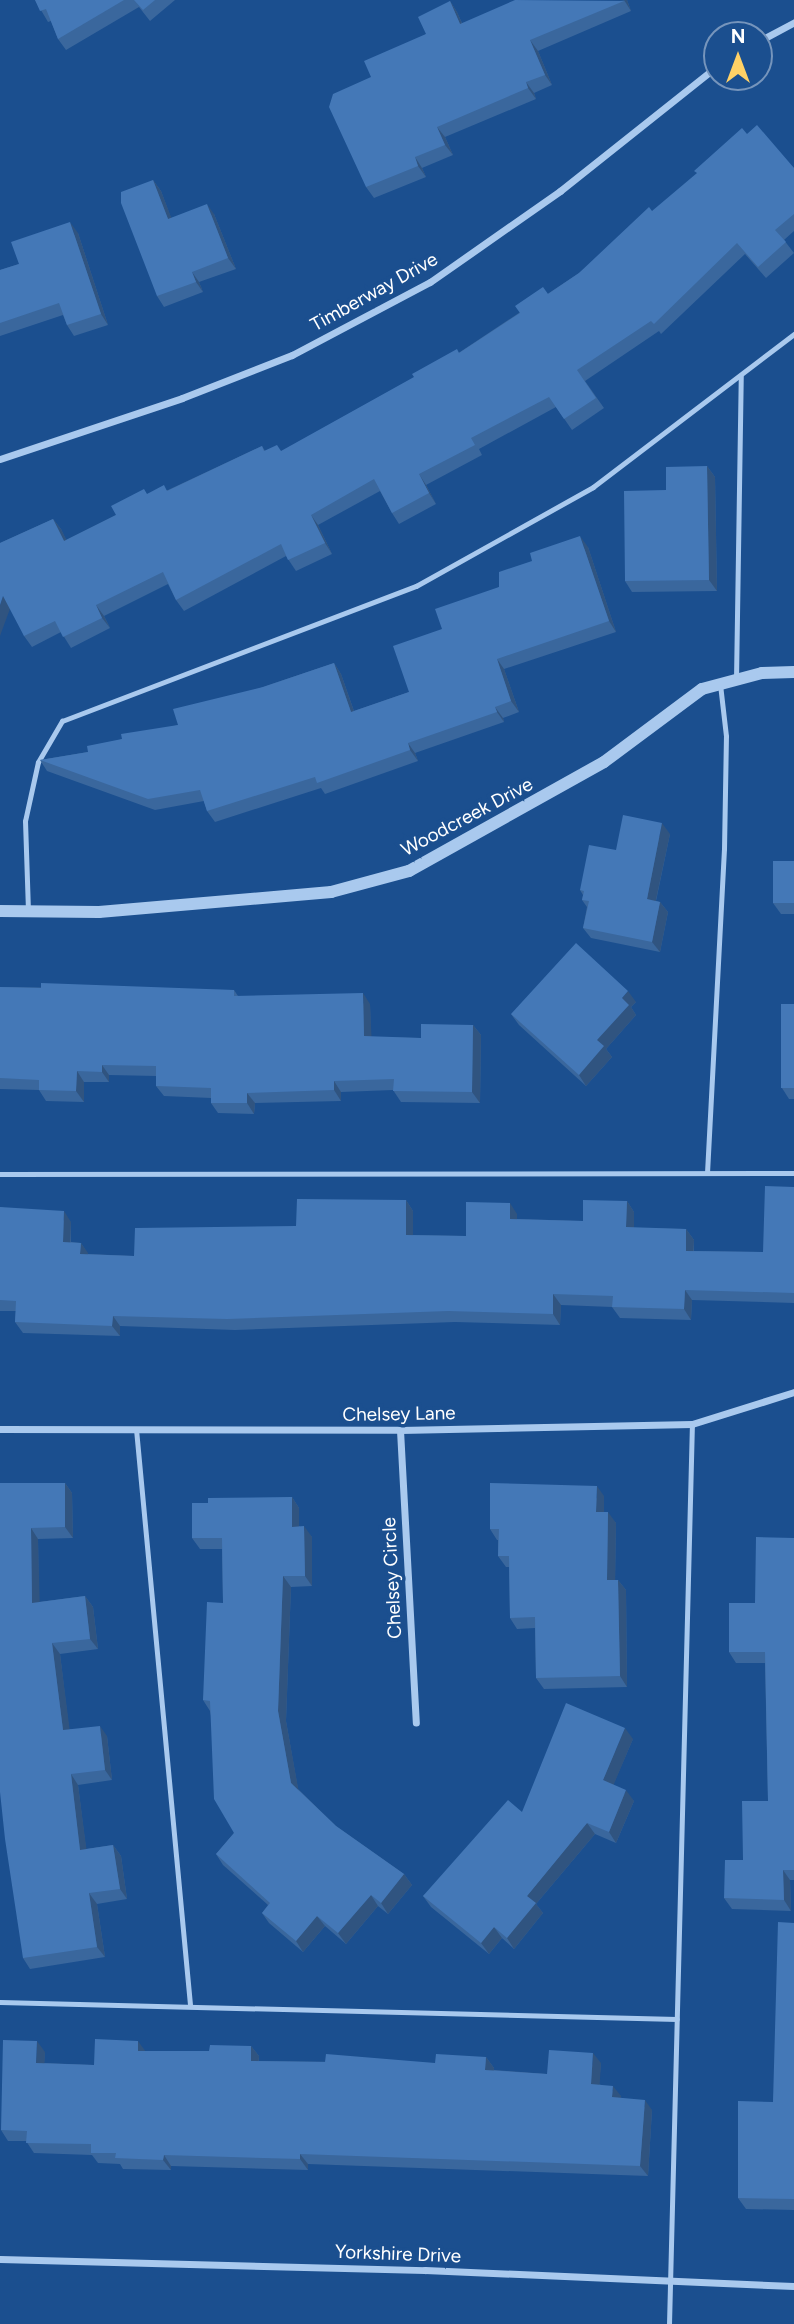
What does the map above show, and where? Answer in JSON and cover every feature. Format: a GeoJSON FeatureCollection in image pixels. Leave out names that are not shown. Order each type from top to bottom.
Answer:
{"type":"FeatureCollection","features":[{"type":"Feature","properties":{"kind":"street"},"geometry":{"type":"LineString","coordinates":[[773,33],[794,22]]}},
{"type":"Feature","properties":{"kind":"street","name":"Timberway Drive"},"geometry":{"type":"LineString","coordinates":[[0,458],[182,398],[292,355],[430,282],[560,191],[703,77]]}},
{"type":"Feature","properties":{"kind":"street","name":"Woodcreek Drive"},"geometry":{"type":"LineString","coordinates":[[0,911],[99,912],[331,892],[409,871],[604,762],[702,689],[736,680],[794,672]]}},
{"type":"Feature","properties":{"kind":"street","name":"Chelsey Lane"},"geometry":{"type":"LineString","coordinates":[[0,1429],[400,1430],[692,1424],[794,1392]]}},
{"type":"Feature","properties":{"kind":"street","name":"Chelsey Circle"},"geometry":{"type":"LineString","coordinates":[[400,1430],[416,1723]]}},
{"type":"Feature","properties":{"kind":"street","name":"Yorkshire Drive"},"geometry":{"type":"LineString","coordinates":[[0,2259],[794,2286]]}},
{"type":"Feature","properties":{"kind":"lane"},"geometry":{"type":"LineString","coordinates":[[28,911],[25,821],[38,762],[62,721],[416,586],[593,486],[794,334]]}},
{"type":"Feature","properties":{"kind":"lane"},"geometry":{"type":"LineString","coordinates":[[736,680],[741,376]]}},
{"type":"Feature","properties":{"kind":"lane"},"geometry":{"type":"LineString","coordinates":[[707,1174],[724,836],[726,736],[720,684]]}},
{"type":"Feature","properties":{"kind":"lane"},"geometry":{"type":"LineString","coordinates":[[0,1174],[794,1173]]}},
{"type":"Feature","properties":{"kind":"lane"},"geometry":{"type":"LineString","coordinates":[[669,2324],[692,1424]]}},
{"type":"Feature","properties":{"kind":"lane"},"geometry":{"type":"LineString","coordinates":[[136,1429],[190,2005]]}},
{"type":"Feature","properties":{"kind":"lane"},"geometry":{"type":"LineString","coordinates":[[0,2002],[677,2019]]}},
{"type":"Feature","properties":{"kind":"building"},"geometry":{"type":"Polygon","coordinates":[[[35,0],[124,0],[58,39],[46,9],[40,11],[35,0]]]}},
{"type":"Feature","properties":{"kind":"building"},"geometry":{"type":"Polygon","coordinates":[[[134,0],[155,0],[143,10],[134,0]]]}},
{"type":"Feature","properties":{"kind":"building"},"geometry":{"type":"Polygon","coordinates":[[[515,0],[624,1],[530,40],[545,75],[526,82],[528,88],[437,127],[445,145],[415,157],[418,166],[366,187],[329,107],[333,94],[371,77],[364,61],[426,34],[418,17],[450,1],[460,24],[515,0]]]}},
{"type":"Feature","properties":{"kind":"building"},"geometry":{"type":"Polygon","coordinates":[[[757,125],[794,168],[794,214],[775,230],[786,242],[758,267],[737,243],[654,324],[651,321],[577,370],[596,398],[564,419],[549,397],[471,438],[475,445],[419,474],[429,493],[392,513],[374,479],[311,515],[325,543],[288,560],[281,544],[176,600],[163,572],[96,605],[102,618],[63,637],[55,621],[24,636],[3,596],[0,605],[0,543],[53,519],[64,541],[116,515],[111,506],[144,489],[147,494],[164,485],[167,491],[262,446],[264,451],[277,445],[281,451],[414,377],[412,374],[457,349],[459,353],[520,313],[515,306],[543,287],[548,294],[579,273],[649,207],[652,211],[697,173],[694,171],[742,128],[747,134],[757,125]]]}},
{"type":"Feature","properties":{"kind":"building"},"geometry":{"type":"Polygon","coordinates":[[[153,180],[168,219],[207,204],[228,258],[192,272],[196,282],[157,296],[121,203],[121,192],[153,180]]]}},
{"type":"Feature","properties":{"kind":"building"},"geometry":{"type":"Polygon","coordinates":[[[70,222],[101,314],[67,325],[59,303],[0,323],[0,270],[19,264],[11,242],[70,222]]]}},
{"type":"Feature","properties":{"kind":"building"},"geometry":{"type":"Polygon","coordinates":[[[707,466],[709,580],[625,581],[624,491],[666,490],[666,467],[707,466]]]}},
{"type":"Feature","properties":{"kind":"building"},"geometry":{"type":"Polygon","coordinates":[[[580,536],[609,621],[497,659],[511,701],[495,707],[497,712],[408,743],[410,750],[317,783],[315,777],[207,811],[200,790],[148,799],[40,760],[88,752],[87,746],[122,739],[121,734],[178,725],[173,709],[263,687],[334,663],[351,712],[409,692],[393,646],[442,629],[435,609],[499,587],[499,572],[532,561],[530,553],[580,536]]]}},
{"type":"Feature","properties":{"kind":"building"},"geometry":{"type":"Polygon","coordinates":[[[623,815],[662,823],[647,899],[660,902],[652,942],[583,928],[589,901],[582,900],[584,891],[580,890],[589,845],[616,850],[623,815]]]}},
{"type":"Feature","properties":{"kind":"building"},"geometry":{"type":"Polygon","coordinates":[[[773,861],[794,861],[794,903],[773,903],[773,861]]]}},
{"type":"Feature","properties":{"kind":"building"},"geometry":{"type":"Polygon","coordinates":[[[576,943],[628,991],[622,998],[629,1005],[597,1040],[604,1046],[579,1075],[511,1014],[576,943]]]}},
{"type":"Feature","properties":{"kind":"building"},"geometry":{"type":"Polygon","coordinates":[[[41,983],[234,990],[234,996],[363,993],[364,1036],[421,1038],[421,1024],[473,1025],[472,1092],[393,1091],[394,1079],[334,1081],[334,1090],[247,1093],[247,1103],[211,1103],[211,1088],[156,1086],[156,1066],[102,1065],[102,1072],[77,1071],[76,1091],[39,1090],[39,1080],[0,1078],[0,987],[41,988],[41,983]]]}},
{"type":"Feature","properties":{"kind":"building"},"geometry":{"type":"Polygon","coordinates":[[[781,1004],[794,1004],[794,1088],[781,1088],[781,1004]]]}},
{"type":"Feature","properties":{"kind":"building"},"geometry":{"type":"Polygon","coordinates":[[[765,1186],[794,1187],[794,1293],[685,1290],[684,1309],[612,1307],[613,1296],[553,1294],[553,1314],[448,1311],[227,1319],[113,1316],[112,1326],[15,1322],[16,1301],[0,1300],[0,1207],[64,1211],[63,1242],[81,1243],[80,1254],[134,1256],[135,1228],[296,1226],[297,1199],[406,1200],[406,1235],[466,1236],[466,1202],[510,1203],[510,1219],[583,1221],[583,1200],[627,1201],[626,1227],[686,1229],[686,1251],[763,1252],[765,1186]]]}},
{"type":"Feature","properties":{"kind":"building"},"geometry":{"type":"Polygon","coordinates":[[[0,1483],[65,1483],[65,1527],[31,1528],[32,1603],[85,1596],[90,1639],[52,1643],[63,1730],[100,1726],[105,1770],[71,1774],[80,1850],[113,1845],[120,1889],[89,1893],[97,1947],[23,1958],[0,1792],[0,1483]]]}},
{"type":"Feature","properties":{"kind":"building"},"geometry":{"type":"Polygon","coordinates":[[[490,1483],[597,1486],[596,1512],[608,1512],[607,1580],[618,1580],[620,1676],[536,1678],[535,1617],[510,1618],[509,1556],[498,1556],[499,1529],[490,1529],[490,1483]]]}},
{"type":"Feature","properties":{"kind":"building"},"geometry":{"type":"Polygon","coordinates":[[[292,1497],[292,1527],[304,1526],[305,1576],[283,1576],[278,1711],[291,1783],[336,1826],[404,1874],[381,1903],[371,1895],[338,1933],[317,1916],[296,1941],[262,1913],[270,1903],[216,1854],[234,1833],[214,1799],[210,1701],[203,1700],[207,1602],[223,1603],[222,1538],[192,1538],[192,1503],[208,1503],[208,1498],[292,1497]]]}},
{"type":"Feature","properties":{"kind":"building"},"geometry":{"type":"Polygon","coordinates":[[[756,1537],[794,1538],[794,1870],[783,1870],[784,1900],[724,1898],[725,1860],[743,1860],[742,1801],[768,1801],[765,1652],[729,1652],[729,1603],[755,1603],[756,1537]]]}},
{"type":"Feature","properties":{"kind":"building"},"geometry":{"type":"Polygon","coordinates":[[[566,1703],[625,1728],[603,1780],[626,1790],[609,1832],[587,1823],[527,1896],[536,1903],[507,1938],[494,1927],[481,1943],[423,1896],[508,1800],[522,1812],[566,1703]]]}},
{"type":"Feature","properties":{"kind":"building"},"geometry":{"type":"Polygon","coordinates":[[[778,1922],[794,1923],[794,2199],[738,2198],[738,2101],[773,2102],[778,1922]]]}},
{"type":"Feature","properties":{"kind":"building"},"geometry":{"type":"Polygon","coordinates":[[[95,2039],[138,2041],[138,2051],[209,2051],[210,2045],[251,2046],[251,2061],[325,2062],[326,2054],[435,2063],[436,2054],[486,2057],[485,2070],[547,2074],[549,2050],[593,2053],[591,2084],[613,2086],[612,2097],[645,2100],[640,2166],[300,2154],[300,2159],[164,2155],[163,2160],[115,2158],[116,2153],[91,2153],[91,2144],[26,2143],[27,2131],[1,2130],[3,2040],[37,2041],[36,2063],[94,2065],[95,2039]]]}}]}
